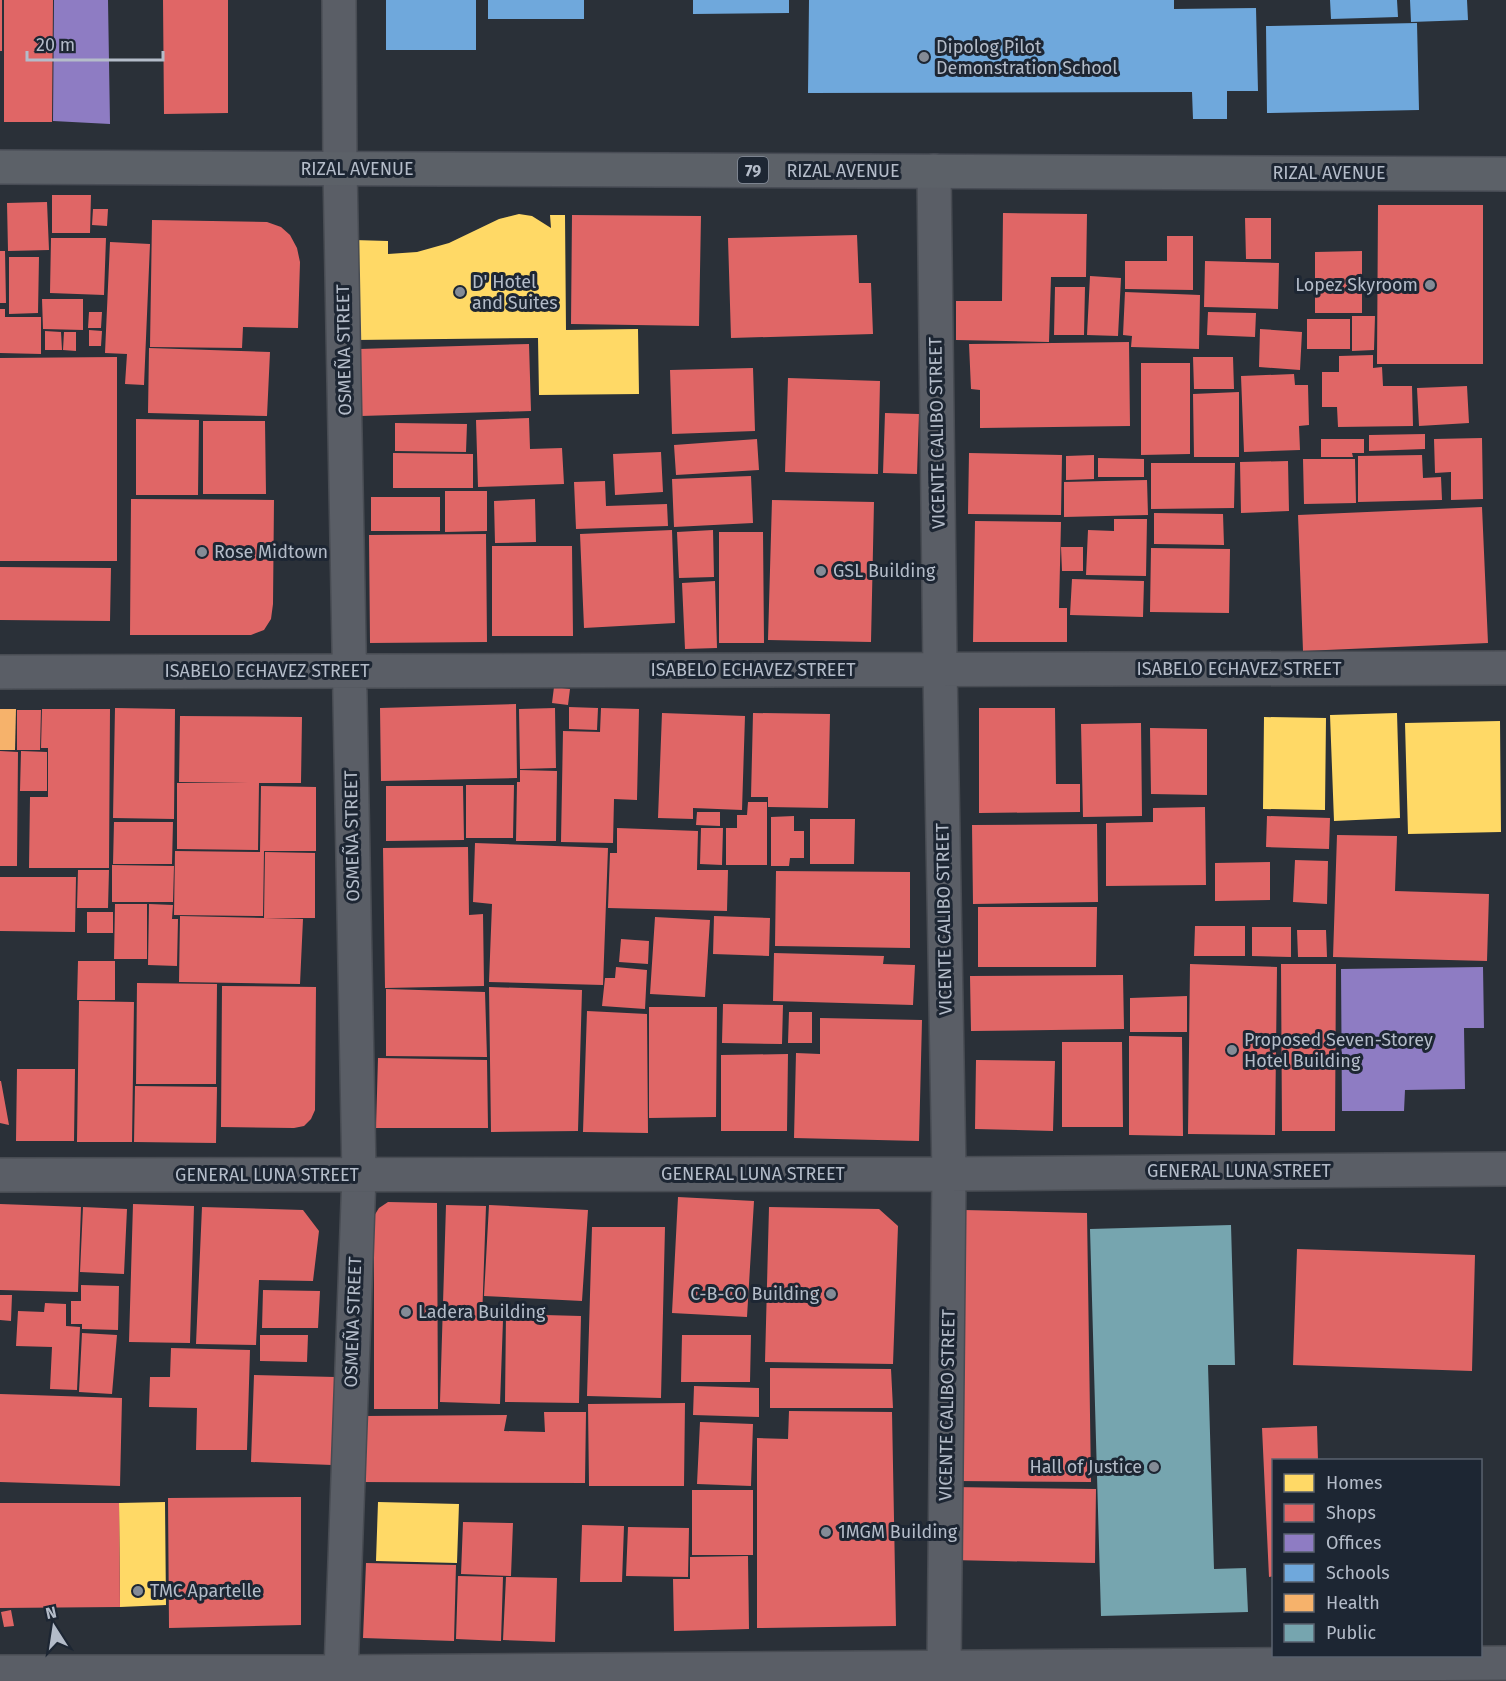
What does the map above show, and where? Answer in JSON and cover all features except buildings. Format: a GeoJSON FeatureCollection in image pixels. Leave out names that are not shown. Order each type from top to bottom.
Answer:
{"type":"FeatureCollection","features":[{"type":"Feature","properties":{"kind":"main road","name":"RIZAL AVENUE"},"geometry":{"type":"LineString","coordinates":[[0,167],[1506,174]]}},
{"type":"Feature","properties":{"kind":"street","name":"OSMEÑA STREET"},"geometry":{"type":"LineString","coordinates":[[339,0],[340,169],[359,1175],[341,1672]]}},
{"type":"Feature","properties":{"kind":"street","name":"VICENTE CALIBO STREET"},"geometry":{"type":"LineString","coordinates":[[934,171],[949,1174],[944,1667]]}},
{"type":"Feature","properties":{"kind":"street","name":"ISABELO ECHAVEZ STREET"},"geometry":{"type":"LineString","coordinates":[[0,672],[1506,668]]}},
{"type":"Feature","properties":{"kind":"street","name":"GENERAL LUNA STREET"},"geometry":{"type":"LineString","coordinates":[[0,1175],[949,1174],[1506,1169]]}},
{"type":"Feature","properties":{"kind":"street"},"geometry":{"type":"LineString","coordinates":[[0,1672],[341,1672],[1506,1663]]}},
{"type":"Feature","properties":{"kind":"place","name":"Dipolog Pilot Demonstration School"},"geometry":{"type":"Point","coordinates":[924,57]}},
{"type":"Feature","properties":{"kind":"place","name":"Lopez Skyroom"},"geometry":{"type":"Point","coordinates":[1430,285]}},
{"type":"Feature","properties":{"kind":"place","name":"D' Hotel and Suites"},"geometry":{"type":"Point","coordinates":[460,292]}},
{"type":"Feature","properties":{"kind":"place","name":"Rose Midtown"},"geometry":{"type":"Point","coordinates":[202,552]}},
{"type":"Feature","properties":{"kind":"place","name":"GSL Building"},"geometry":{"type":"Point","coordinates":[821,571]}},
{"type":"Feature","properties":{"kind":"place","name":"Proposed Seven-Storey Hotel Building"},"geometry":{"type":"Point","coordinates":[1232,1050]}},
{"type":"Feature","properties":{"kind":"place","name":"C-B-CO Building"},"geometry":{"type":"Point","coordinates":[831,1294]}},
{"type":"Feature","properties":{"kind":"place","name":"Ladera Building"},"geometry":{"type":"Point","coordinates":[406,1312]}},
{"type":"Feature","properties":{"kind":"place","name":"Hall of Justice"},"geometry":{"type":"Point","coordinates":[1154,1467]}},
{"type":"Feature","properties":{"kind":"place","name":"1MGM Building"},"geometry":{"type":"Point","coordinates":[826,1532]}},
{"type":"Feature","properties":{"kind":"place","name":"TMC Apartelle"},"geometry":{"type":"Point","coordinates":[138,1591]}}]}
